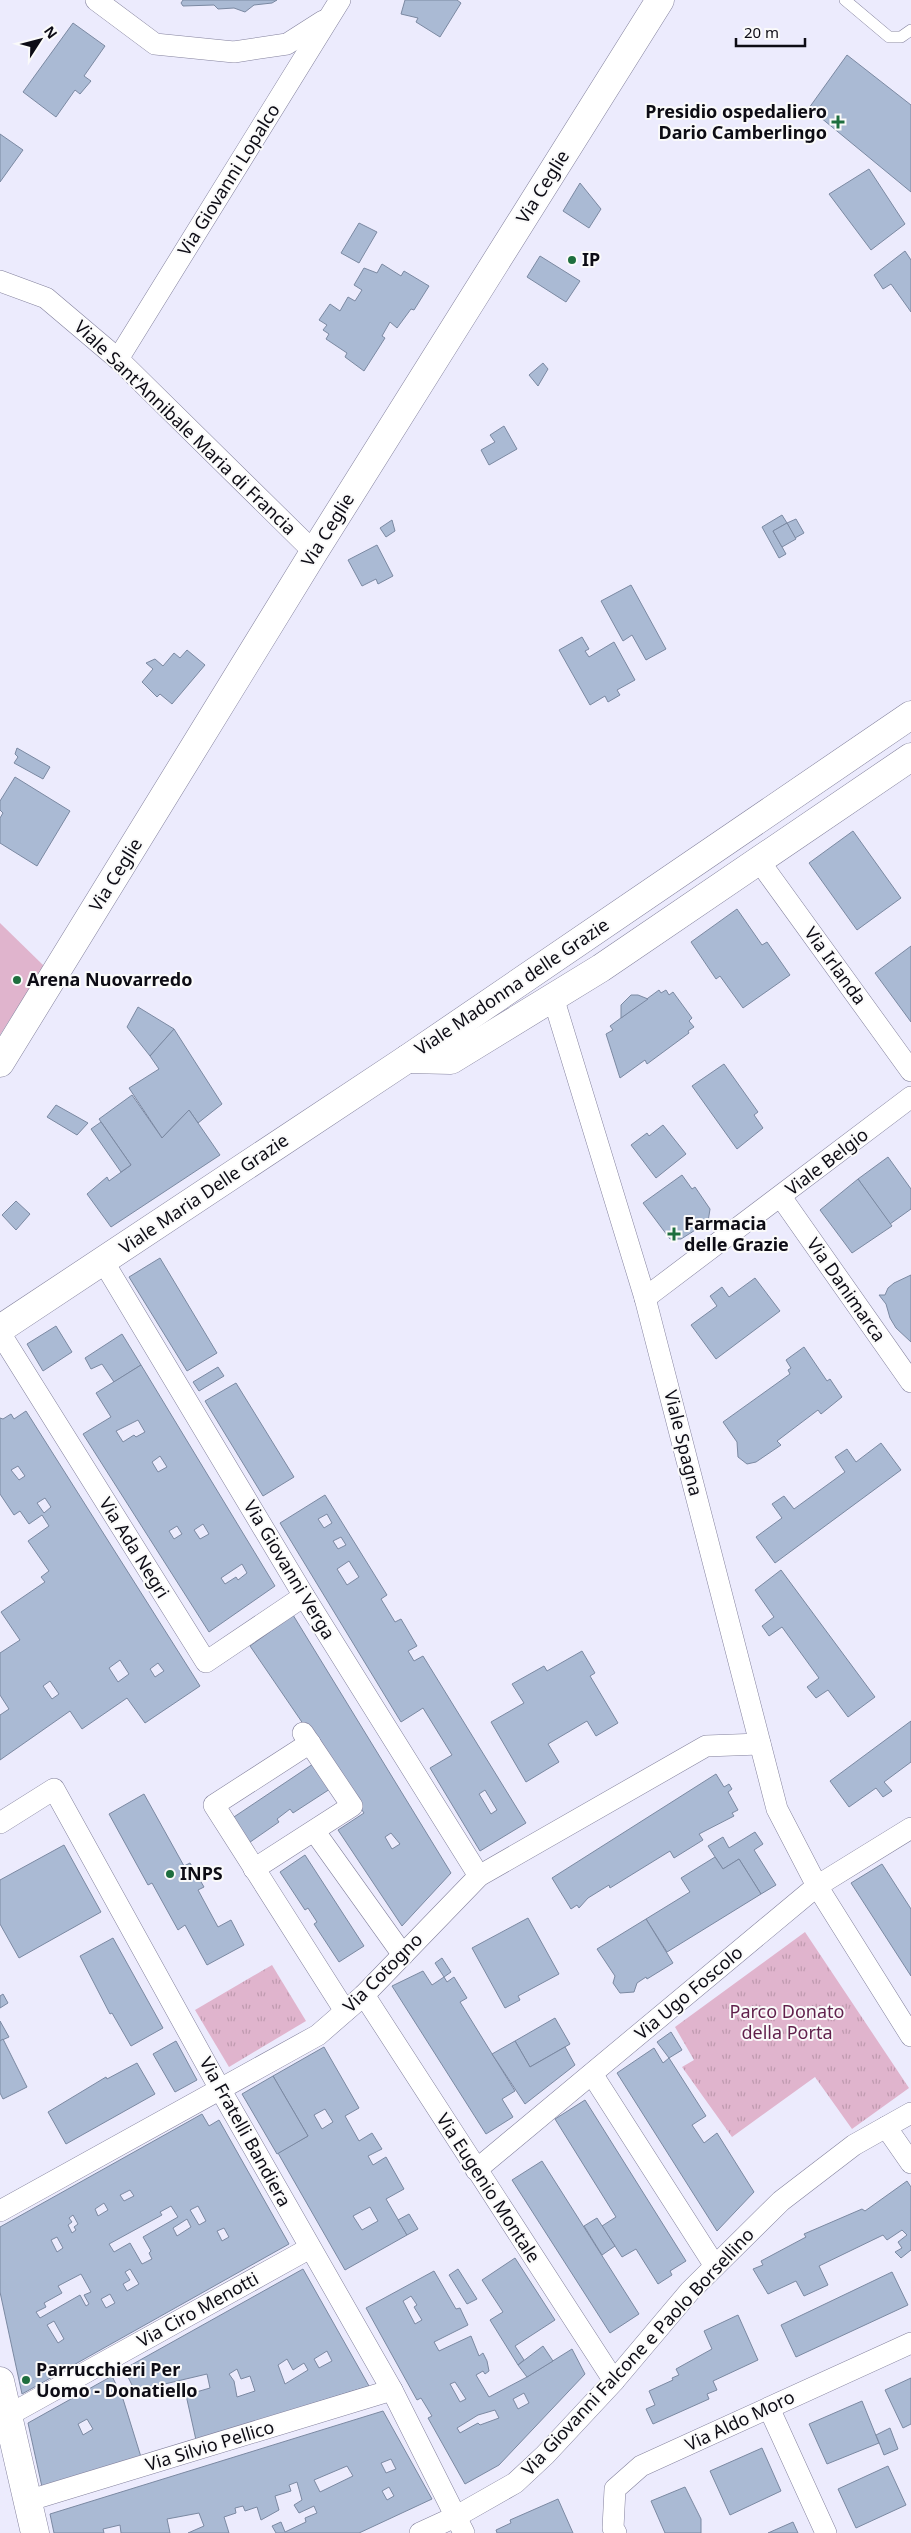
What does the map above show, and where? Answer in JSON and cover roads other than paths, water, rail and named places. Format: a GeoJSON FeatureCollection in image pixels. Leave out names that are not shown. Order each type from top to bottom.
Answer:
{"type":"FeatureCollection","features":[{"type":"Feature","properties":{"kind":"street"},"geometry":{"type":"LineString","coordinates":[[96,0],[155,44],[234,52],[287,44],[335,8]]}},
{"type":"Feature","properties":{"kind":"street","name":"Via Ceglie"},"geometry":{"type":"LineString","coordinates":[[0,1063],[314,552],[660,0]]}},
{"type":"Feature","properties":{"kind":"street","name":"Via Giovanni Lopalco"},"geometry":{"type":"LineString","coordinates":[[118,359],[335,8]]}},
{"type":"Feature","properties":{"kind":"street","name":"Viale Sant'Annibale Maria di Francia"},"geometry":{"type":"LineString","coordinates":[[0,281],[46,298],[118,359],[314,552]]}},
{"type":"Feature","properties":{"kind":"street","name":"Viale Madonna delle Grazie"},"geometry":{"type":"LineString","coordinates":[[407,1059],[911,715]]}},
{"type":"Feature","properties":{"kind":"street","name":"Viale Madonna delle Grazie"},"geometry":{"type":"LineString","coordinates":[[407,1059],[451,1060],[601,968],[911,757]]}},
{"type":"Feature","properties":{"kind":"street","name":"Via Irlanda"},"geometry":{"type":"LineString","coordinates":[[759,861],[911,1071]]}},
{"type":"Feature","properties":{"kind":"street","name":"Viale Spagna"},"geometry":{"type":"LineString","coordinates":[[554,997],[645,1298],[777,1809],[817,1886],[911,2036]]}},
{"type":"Feature","properties":{"kind":"street","name":"Viale Maria Delle Grazie"},"geometry":{"type":"LineString","coordinates":[[0,1331],[407,1059]]}},
{"type":"Feature","properties":{"kind":"street","name":"Viale Belgio"},"geometry":{"type":"LineString","coordinates":[[645,1298],[911,1097]]}},
{"type":"Feature","properties":{"kind":"street","name":"Via Danimarca"},"geometry":{"type":"LineString","coordinates":[[780,1197],[911,1382]]}},
{"type":"Feature","properties":{"kind":"street","name":"Via Giovanni Verga"},"geometry":{"type":"LineString","coordinates":[[103,1261],[304,1596],[479,1876]]}},
{"type":"Feature","properties":{"kind":"street","name":"Via Ada Negri"},"geometry":{"type":"LineString","coordinates":[[0,1331],[206,1662],[304,1596]]}},
{"type":"Feature","properties":{"kind":"street"},"geometry":{"type":"LineString","coordinates":[[254,1869],[315,1832],[352,1806],[306,1737],[214,1805],[254,1869],[345,2011]]}},
{"type":"Feature","properties":{"kind":"street","name":"Via Cotogno"},"geometry":{"type":"LineString","coordinates":[[0,2212],[318,2035],[364,1995],[479,1876],[706,1746],[760,1744]]}},
{"type":"Feature","properties":{"kind":"street","name":"Via Fratelli Bandiera"},"geometry":{"type":"LineString","coordinates":[[0,1823],[54,1789],[220,2089],[392,2390],[461,2524]]}},
{"type":"Feature","properties":{"kind":"street","name":"Via Ugo Foscolo"},"geometry":{"type":"LineString","coordinates":[[476,2170],[817,1886],[911,1828]]}},
{"type":"Feature","properties":{"kind":"street"},"geometry":{"type":"LineString","coordinates":[[315,1832],[403,1955]]}},
{"type":"Feature","properties":{"kind":"street","name":"Via Eugenio Montale"},"geometry":{"type":"LineString","coordinates":[[364,1995],[614,2381]]}},
{"type":"Feature","properties":{"kind":"street"},"geometry":{"type":"LineString","coordinates":[[592,2074],[715,2266]]}},
{"type":"Feature","properties":{"kind":"street","name":"Via Giovanni Falcone e Paolo Borsellino"},"geometry":{"type":"LineString","coordinates":[[420,2533],[461,2524],[515,2482],[545,2455],[614,2381],[690,2291],[781,2201],[854,2145],[911,2113]]}},
{"type":"Feature","properties":{"kind":"street"},"geometry":{"type":"LineString","coordinates":[[886,2127],[911,2162]]}},
{"type":"Feature","properties":{"kind":"street","name":"Via Ciro Menotti"},"geometry":{"type":"LineString","coordinates":[[8,2416],[310,2248]]}},
{"type":"Feature","properties":{"kind":"street","name":"Via Aldo Moro"},"geometry":{"type":"LineString","coordinates":[[616,2533],[613,2528],[615,2490],[641,2466],[911,2343]]}},
{"type":"Feature","properties":{"kind":"street"},"geometry":{"type":"LineString","coordinates":[[0,2381],[35,2533]]}},
{"type":"Feature","properties":{"kind":"street","name":"Via Silvio Pellico"},"geometry":{"type":"LineString","coordinates":[[27,2501],[392,2390]]}},
{"type":"Feature","properties":{"kind":"street"},"geometry":{"type":"LineString","coordinates":[[769,2408],[826,2533]]}},
{"type":"Feature","properties":{"kind":"lane"},"geometry":{"type":"LineString","coordinates":[[845,0],[890,37],[901,37],[911,30]]}},
{"type":"Feature","properties":{"kind":"place","name":"Presidio ospedaliero Dario Camberlingo"},"geometry":{"type":"Point","coordinates":[838,122]}},
{"type":"Feature","properties":{"kind":"place","name":"IP"},"geometry":{"type":"Point","coordinates":[572,260]}},
{"type":"Feature","properties":{"kind":"place","name":"Arena Nuovarredo"},"geometry":{"type":"Point","coordinates":[17,980]}},
{"type":"Feature","properties":{"kind":"place","name":"Farmacia delle Grazie"},"geometry":{"type":"Point","coordinates":[674,1234]}},
{"type":"Feature","properties":{"kind":"place","name":"INPS"},"geometry":{"type":"Point","coordinates":[170,1874]}},
{"type":"Feature","properties":{"kind":"place","name":"Parrucchieri Per Uomo - Donatiello"},"geometry":{"type":"Point","coordinates":[26,2380]}},
{"type":"Feature","properties":{"kind":"park label","name":"Parco Donato della Porta"},"geometry":{"type":"Point","coordinates":[787,2022]}}]}
